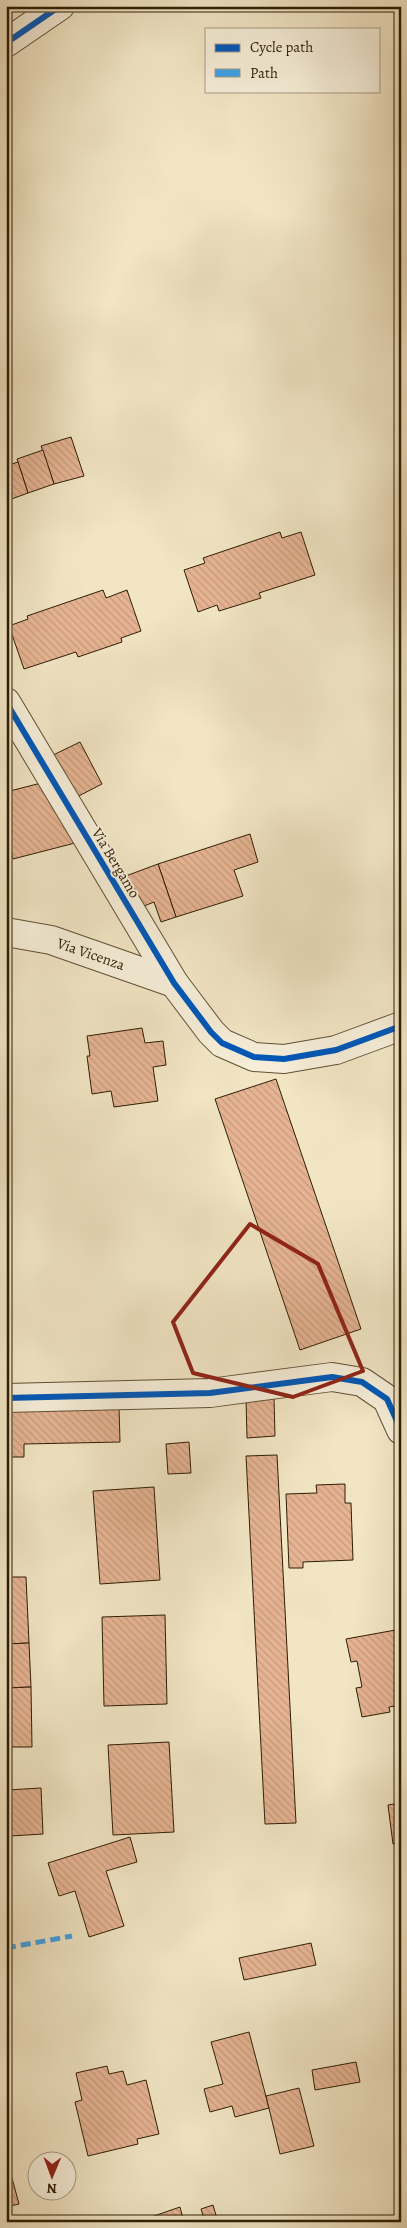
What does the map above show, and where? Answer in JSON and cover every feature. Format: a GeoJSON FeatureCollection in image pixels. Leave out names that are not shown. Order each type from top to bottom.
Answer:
{"type":"FeatureCollection","features":[{"type":"Feature","properties":{"kind":"street"},"geometry":{"type":"LineString","coordinates":[[6,43],[60,6]]}},
{"type":"Feature","properties":{"kind":"street","name":"Via Bergamo"},"geometry":{"type":"LineString","coordinates":[[6,702],[174,983],[211,1032],[222,1043],[254,1057],[284,1059],[336,1050],[401,1026]]}},
{"type":"Feature","properties":{"kind":"street","name":"Via Vicenza"},"geometry":{"type":"LineString","coordinates":[[6,932],[51,940],[174,983]]}},
{"type":"Feature","properties":{"kind":"street"},"geometry":{"type":"LineString","coordinates":[[6,1398],[210,1393],[332,1378],[362,1382],[387,1399],[401,1430]]}},
{"type":"Feature","properties":{"kind":"highlighted area"},"geometry":{"type":"Polygon","coordinates":[[[250,1224],[318,1264],[363,1371],[293,1397],[193,1373],[173,1322],[250,1224]]]}},
{"type":"Feature","properties":{"kind":"building"},"geometry":{"type":"Polygon","coordinates":[[[71,437],[84,476],[54,484],[41,446],[71,437]]]}},
{"type":"Feature","properties":{"kind":"building"},"geometry":{"type":"Polygon","coordinates":[[[43,450],[54,484],[28,493],[17,459],[43,450]]]}},
{"type":"Feature","properties":{"kind":"building"},"geometry":{"type":"Polygon","coordinates":[[[18,462],[28,493],[6,501],[6,466],[18,462]]]}},
{"type":"Feature","properties":{"kind":"building"},"geometry":{"type":"Polygon","coordinates":[[[280,532],[282,538],[301,532],[315,575],[259,593],[261,598],[219,611],[217,605],[198,612],[184,570],[205,563],[203,558],[280,532]]]}},
{"type":"Feature","properties":{"kind":"building"},"geometry":{"type":"Polygon","coordinates":[[[103,590],[106,598],[127,590],[141,631],[121,638],[122,642],[78,657],[76,652],[24,669],[9,626],[28,619],[27,616],[103,590]]]}},
{"type":"Feature","properties":{"kind":"building"},"geometry":{"type":"Polygon","coordinates":[[[80,742],[102,784],[69,801],[47,758],[80,742]]]}},
{"type":"Feature","properties":{"kind":"building"},"geometry":{"type":"Polygon","coordinates":[[[45,782],[79,842],[13,859],[6,826],[6,792],[45,782]]]}},
{"type":"Feature","properties":{"kind":"building"},"geometry":{"type":"Polygon","coordinates":[[[250,834],[258,862],[234,870],[243,896],[176,917],[158,864],[250,834]]]}},
{"type":"Feature","properties":{"kind":"building"},"geometry":{"type":"Polygon","coordinates":[[[158,864],[176,917],[161,922],[154,902],[134,910],[123,877],[158,864]]]}},
{"type":"Feature","properties":{"kind":"building"},"geometry":{"type":"Polygon","coordinates":[[[142,1028],[145,1043],[163,1041],[166,1065],[153,1067],[158,1101],[114,1107],[111,1091],[92,1094],[87,1056],[90,1056],[87,1036],[142,1028]]]}},
{"type":"Feature","properties":{"kind":"building"},"geometry":{"type":"Polygon","coordinates":[[[276,1079],[361,1329],[300,1350],[215,1099],[276,1079]]]}},
{"type":"Feature","properties":{"kind":"building"},"geometry":{"type":"Polygon","coordinates":[[[274,1398],[275,1436],[247,1438],[246,1399],[274,1398]]]}},
{"type":"Feature","properties":{"kind":"building"},"geometry":{"type":"Polygon","coordinates":[[[119,1407],[120,1442],[24,1444],[24,1457],[6,1457],[6,1410],[119,1407]]]}},
{"type":"Feature","properties":{"kind":"building"},"geometry":{"type":"Polygon","coordinates":[[[189,1442],[191,1473],[168,1474],[166,1444],[189,1442]]]}},
{"type":"Feature","properties":{"kind":"building"},"geometry":{"type":"Polygon","coordinates":[[[277,1455],[296,1823],[265,1824],[246,1456],[277,1455]]]}},
{"type":"Feature","properties":{"kind":"building"},"geometry":{"type":"Polygon","coordinates":[[[345,1484],[345,1503],[351,1503],[353,1560],[303,1562],[303,1568],[289,1568],[286,1494],[317,1493],[316,1485],[345,1484]]]}},
{"type":"Feature","properties":{"kind":"building"},"geometry":{"type":"Polygon","coordinates":[[[154,1487],[160,1580],[100,1584],[93,1491],[154,1487]]]}},
{"type":"Feature","properties":{"kind":"building"},"geometry":{"type":"Polygon","coordinates":[[[6,1577],[26,1577],[29,1643],[6,1644],[6,1577]]]}},
{"type":"Feature","properties":{"kind":"building"},"geometry":{"type":"Polygon","coordinates":[[[165,1615],[167,1704],[104,1706],[102,1617],[165,1615]]]}},
{"type":"Feature","properties":{"kind":"building"},"geometry":{"type":"Polygon","coordinates":[[[401,1629],[401,1705],[389,1707],[390,1712],[362,1717],[356,1688],[362,1687],[357,1661],[351,1662],[346,1639],[401,1629]]]}},
{"type":"Feature","properties":{"kind":"building"},"geometry":{"type":"Polygon","coordinates":[[[29,1643],[31,1687],[6,1688],[6,1644],[29,1643]]]}},
{"type":"Feature","properties":{"kind":"building"},"geometry":{"type":"Polygon","coordinates":[[[31,1687],[32,1747],[6,1747],[6,1688],[31,1687]]]}},
{"type":"Feature","properties":{"kind":"building"},"geometry":{"type":"Polygon","coordinates":[[[169,1742],[174,1832],[113,1835],[108,1745],[169,1742]]]}},
{"type":"Feature","properties":{"kind":"building"},"geometry":{"type":"Polygon","coordinates":[[[41,1788],[43,1834],[10,1836],[7,1790],[41,1788]]]}},
{"type":"Feature","properties":{"kind":"building"},"geometry":{"type":"Polygon","coordinates":[[[401,1803],[401,1842],[393,1844],[388,1805],[401,1803]]]}},
{"type":"Feature","properties":{"kind":"building"},"geometry":{"type":"Polygon","coordinates":[[[130,1837],[137,1862],[106,1871],[124,1926],[89,1937],[75,1891],[59,1896],[48,1863],[130,1837]]]}},
{"type":"Feature","properties":{"kind":"building"},"geometry":{"type":"Polygon","coordinates":[[[311,1943],[316,1965],[244,1980],[239,1958],[311,1943]]]}},
{"type":"Feature","properties":{"kind":"building"},"geometry":{"type":"Polygon","coordinates":[[[249,2032],[269,2108],[235,2117],[232,2106],[210,2112],[204,2089],[223,2084],[211,2042],[249,2032]]]}},
{"type":"Feature","properties":{"kind":"building"},"geometry":{"type":"Polygon","coordinates":[[[356,2062],[360,2082],[315,2090],[312,2070],[356,2062]]]}},
{"type":"Feature","properties":{"kind":"building"},"geometry":{"type":"Polygon","coordinates":[[[107,2066],[109,2074],[123,2071],[127,2085],[146,2080],[159,2134],[137,2139],[138,2144],[88,2156],[75,2102],[82,2100],[76,2073],[107,2066]]]}},
{"type":"Feature","properties":{"kind":"building"},"geometry":{"type":"Polygon","coordinates":[[[299,2088],[314,2146],[280,2154],[266,2096],[299,2088]]]}},
{"type":"Feature","properties":{"kind":"building"},"geometry":{"type":"Polygon","coordinates":[[[6,2156],[19,2204],[6,2207],[6,2156]]]}},
{"type":"Feature","properties":{"kind":"building"},"geometry":{"type":"Polygon","coordinates":[[[213,2205],[218,2222],[205,2222],[201,2209],[213,2205]]]}},
{"type":"Feature","properties":{"kind":"building"},"geometry":{"type":"Polygon","coordinates":[[[180,2207],[184,2222],[153,2222],[151,2217],[180,2207]]]}},
{"type":"Feature","properties":{"kind":"marked path"},"geometry":{"type":"LineString","coordinates":[[6,1948],[72,1936]]}},
{"type":"Feature","properties":{"kind":"cycle path"},"geometry":{"type":"LineString","coordinates":[[6,43],[60,6]]}},
{"type":"Feature","properties":{"kind":"cycle path"},"geometry":{"type":"LineString","coordinates":[[6,702],[174,983],[211,1032],[222,1043],[254,1057],[284,1059],[336,1050],[401,1026]]}},
{"type":"Feature","properties":{"kind":"cycle path"},"geometry":{"type":"LineString","coordinates":[[6,1398],[210,1393],[332,1377],[362,1382],[387,1399],[401,1430]]}}]}
